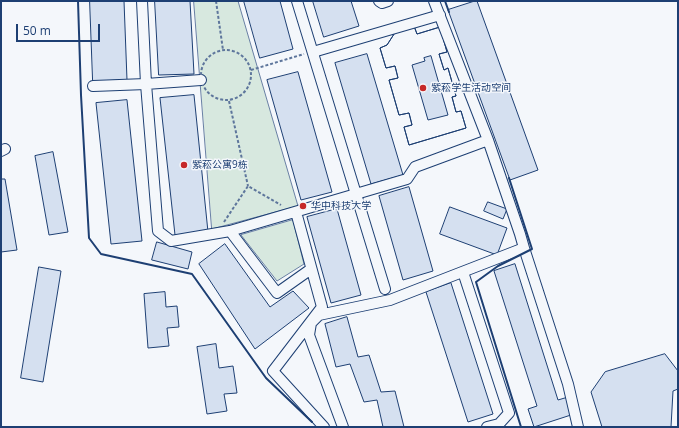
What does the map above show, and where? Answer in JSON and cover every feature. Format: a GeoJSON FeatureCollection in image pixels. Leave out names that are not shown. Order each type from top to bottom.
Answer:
{"type":"FeatureCollection","features":[{"type":"Feature","properties":{"kind":"street"},"geometry":{"type":"LineString","coordinates":[[142,1],[146,84],[158,231],[171,241],[230,231],[357,195],[407,179],[415,167],[488,140]]}},
{"type":"Feature","properties":{"kind":"street"},"geometry":{"type":"LineString","coordinates":[[297,1],[385,289]]}},
{"type":"Feature","properties":{"kind":"street"},"geometry":{"type":"LineString","coordinates":[[379,1],[382,3],[388,1]]}},
{"type":"Feature","properties":{"kind":"street"},"geometry":{"type":"LineString","coordinates":[[434,1],[488,140],[520,234],[568,384],[578,427]]}},
{"type":"Feature","properties":{"kind":"street"},"geometry":{"type":"LineString","coordinates":[[313,52],[440,15]]}},
{"type":"Feature","properties":{"kind":"street"},"geometry":{"type":"LineString","coordinates":[[93,86],[201,80]]}},
{"type":"Feature","properties":{"kind":"street"},"geometry":{"type":"LineString","coordinates":[[295,212],[322,307],[273,371],[324,427]]}},
{"type":"Feature","properties":{"kind":"street"},"geometry":{"type":"LineString","coordinates":[[230,231],[277,293],[311,269]]}},
{"type":"Feature","properties":{"kind":"street"},"geometry":{"type":"LineString","coordinates":[[343,427],[309,335],[311,323],[319,315],[390,300],[524,248]]}},
{"type":"Feature","properties":{"kind":"street"},"geometry":{"type":"LineString","coordinates":[[463,272],[509,413],[499,424],[487,427]]}},
{"type":"Feature","properties":{"kind":"path"},"geometry":{"type":"LineString","coordinates":[[216,1],[223,50]]}},
{"type":"Feature","properties":{"kind":"path"},"geometry":{"type":"LineString","coordinates":[[223,50],[232,50],[242,55],[248,61],[251,70],[250,85],[245,92],[238,98],[229,100],[221,100],[213,97],[204,88],[201,80],[203,65],[209,57],[216,52],[223,50]]}},
{"type":"Feature","properties":{"kind":"path"},"geometry":{"type":"LineString","coordinates":[[251,70],[313,52]]}},
{"type":"Feature","properties":{"kind":"path"},"geometry":{"type":"LineString","coordinates":[[216,233],[248,186],[229,100]]}},
{"type":"Feature","properties":{"kind":"path"},"geometry":{"type":"LineString","coordinates":[[248,186],[295,212]]}},
{"type":"Feature","properties":{"kind":"shaded area"},"geometry":{"type":"Polygon","coordinates":[[[194,1],[238,1],[298,206],[212,229],[194,1]]]}},
{"type":"Feature","properties":{"kind":"shaded area"},"geometry":{"type":"Polygon","coordinates":[[[293,220],[304,264],[277,281],[241,235],[293,220]]]}},
{"type":"Feature","properties":{"kind":"building"},"geometry":{"type":"Polygon","coordinates":[[[90,1],[124,1],[127,80],[93,81],[90,1]]]}},
{"type":"Feature","properties":{"kind":"building"},"geometry":{"type":"Polygon","coordinates":[[[155,1],[190,1],[194,74],[159,75],[155,1]]]}},
{"type":"Feature","properties":{"kind":"building"},"geometry":{"type":"Polygon","coordinates":[[[244,1],[280,1],[293,49],[260,58],[244,1]]]}},
{"type":"Feature","properties":{"kind":"building"},"geometry":{"type":"Polygon","coordinates":[[[313,1],[351,1],[359,26],[324,37],[313,1]]]}},
{"type":"Feature","properties":{"kind":"building"},"geometry":{"type":"Polygon","coordinates":[[[477,1],[538,170],[510,180],[448,10],[477,1]]]}},
{"type":"Feature","properties":{"kind":"building","name":"紫菘学生活动空间"},"geometry":{"type":"Polygon","coordinates":[[[414,26],[417,34],[440,27],[447,52],[439,54],[444,70],[448,68],[456,96],[452,97],[456,112],[461,111],[466,128],[409,145],[404,127],[412,125],[409,113],[399,115],[389,80],[398,78],[395,66],[386,68],[380,48],[387,45],[396,31],[414,26]],[[431,56],[424,58],[425,61],[412,65],[428,120],[448,115],[431,56]]]}},
{"type":"Feature","properties":{"kind":"building","name":"紫菘学生活动空间"},"geometry":{"type":"Polygon","coordinates":[[[414,26],[417,34],[440,27],[447,52],[439,54],[444,70],[448,68],[456,96],[452,97],[456,112],[461,111],[466,128],[409,145],[404,127],[412,125],[409,113],[399,115],[389,80],[398,78],[395,66],[386,68],[380,48],[387,45],[396,31],[414,26]]]}},
{"type":"Feature","properties":{"kind":"building"},"geometry":{"type":"Polygon","coordinates":[[[367,54],[403,175],[371,184],[335,63],[367,54]]]}},
{"type":"Feature","properties":{"kind":"building"},"geometry":{"type":"Polygon","coordinates":[[[298,72],[332,192],[301,200],[267,80],[298,72]]]}},
{"type":"Feature","properties":{"kind":"building","name":"紫菘公寓9栋"},"geometry":{"type":"Polygon","coordinates":[[[194,95],[208,232],[175,235],[160,98],[194,95]]]}},
{"type":"Feature","properties":{"kind":"building"},"geometry":{"type":"Polygon","coordinates":[[[127,100],[142,241],[111,244],[96,103],[127,100]]]}},
{"type":"Feature","properties":{"kind":"building"},"geometry":{"type":"Polygon","coordinates":[[[53,152],[68,232],[49,235],[35,156],[53,152]]]}},
{"type":"Feature","properties":{"kind":"building"},"geometry":{"type":"Polygon","coordinates":[[[1,179],[5,179],[17,250],[1,252],[1,179]]]}},
{"type":"Feature","properties":{"kind":"building"},"geometry":{"type":"Polygon","coordinates":[[[409,187],[433,271],[403,280],[379,196],[409,187]]]}},
{"type":"Feature","properties":{"kind":"building"},"geometry":{"type":"Polygon","coordinates":[[[488,202],[507,209],[503,219],[484,211],[488,202]]]}},
{"type":"Feature","properties":{"kind":"building"},"geometry":{"type":"Polygon","coordinates":[[[450,207],[507,228],[497,255],[440,234],[450,207]]]}},
{"type":"Feature","properties":{"kind":"building"},"geometry":{"type":"Polygon","coordinates":[[[337,209],[361,295],[331,303],[307,217],[337,209]]]}},
{"type":"Feature","properties":{"kind":"building"},"geometry":{"type":"Polygon","coordinates":[[[157,242],[192,252],[188,269],[152,260],[157,242]]]}},
{"type":"Feature","properties":{"kind":"building"},"geometry":{"type":"Polygon","coordinates":[[[225,244],[270,307],[293,291],[309,308],[255,349],[199,264],[225,244]]]}},
{"type":"Feature","properties":{"kind":"building"},"geometry":{"type":"Polygon","coordinates":[[[515,264],[558,400],[568,397],[574,414],[534,427],[528,409],[537,406],[494,271],[515,264]]]}},
{"type":"Feature","properties":{"kind":"building"},"geometry":{"type":"Polygon","coordinates":[[[39,267],[61,271],[43,382],[21,378],[39,267]]]}},
{"type":"Feature","properties":{"kind":"building"},"geometry":{"type":"Polygon","coordinates":[[[451,283],[493,414],[468,422],[426,292],[451,283]]]}},
{"type":"Feature","properties":{"kind":"building"},"geometry":{"type":"Polygon","coordinates":[[[165,292],[166,307],[177,306],[179,327],[167,328],[169,346],[148,348],[144,294],[165,292]]]}},
{"type":"Feature","properties":{"kind":"building"},"geometry":{"type":"Polygon","coordinates":[[[347,317],[358,357],[369,355],[381,392],[395,391],[404,427],[383,427],[377,400],[364,402],[350,364],[336,367],[325,324],[347,317]]]}},
{"type":"Feature","properties":{"kind":"building"},"geometry":{"type":"Polygon","coordinates":[[[216,344],[219,368],[233,366],[237,393],[224,394],[227,411],[207,414],[197,347],[216,344]]]}},
{"type":"Feature","properties":{"kind":"building"},"geometry":{"type":"Polygon","coordinates":[[[665,354],[678,371],[678,389],[673,391],[671,427],[602,427],[591,392],[605,372],[665,354]]]}},
{"type":"Feature","properties":{"kind":"wall"},"geometry":{"type":"LineString","coordinates":[[78,1],[81,95],[89,238],[101,254],[192,274],[266,378],[312,422]]}},
{"type":"Feature","properties":{"kind":"wall"},"geometry":{"type":"LineString","coordinates":[[445,1],[449,12]]}},
{"type":"Feature","properties":{"kind":"wall"},"geometry":{"type":"LineString","coordinates":[[509,178],[532,249],[498,266],[476,282],[521,427]]}},
{"type":"Feature","properties":{"kind":"place","name":"紫菘学生活动空间"},"geometry":{"type":"Point","coordinates":[423,88]}},
{"type":"Feature","properties":{"kind":"place","name":"紫菘公寓9栋"},"geometry":{"type":"Point","coordinates":[184,165]}},
{"type":"Feature","properties":{"kind":"place","name":"华中科技大学"},"geometry":{"type":"Point","coordinates":[303,206]}}]}
